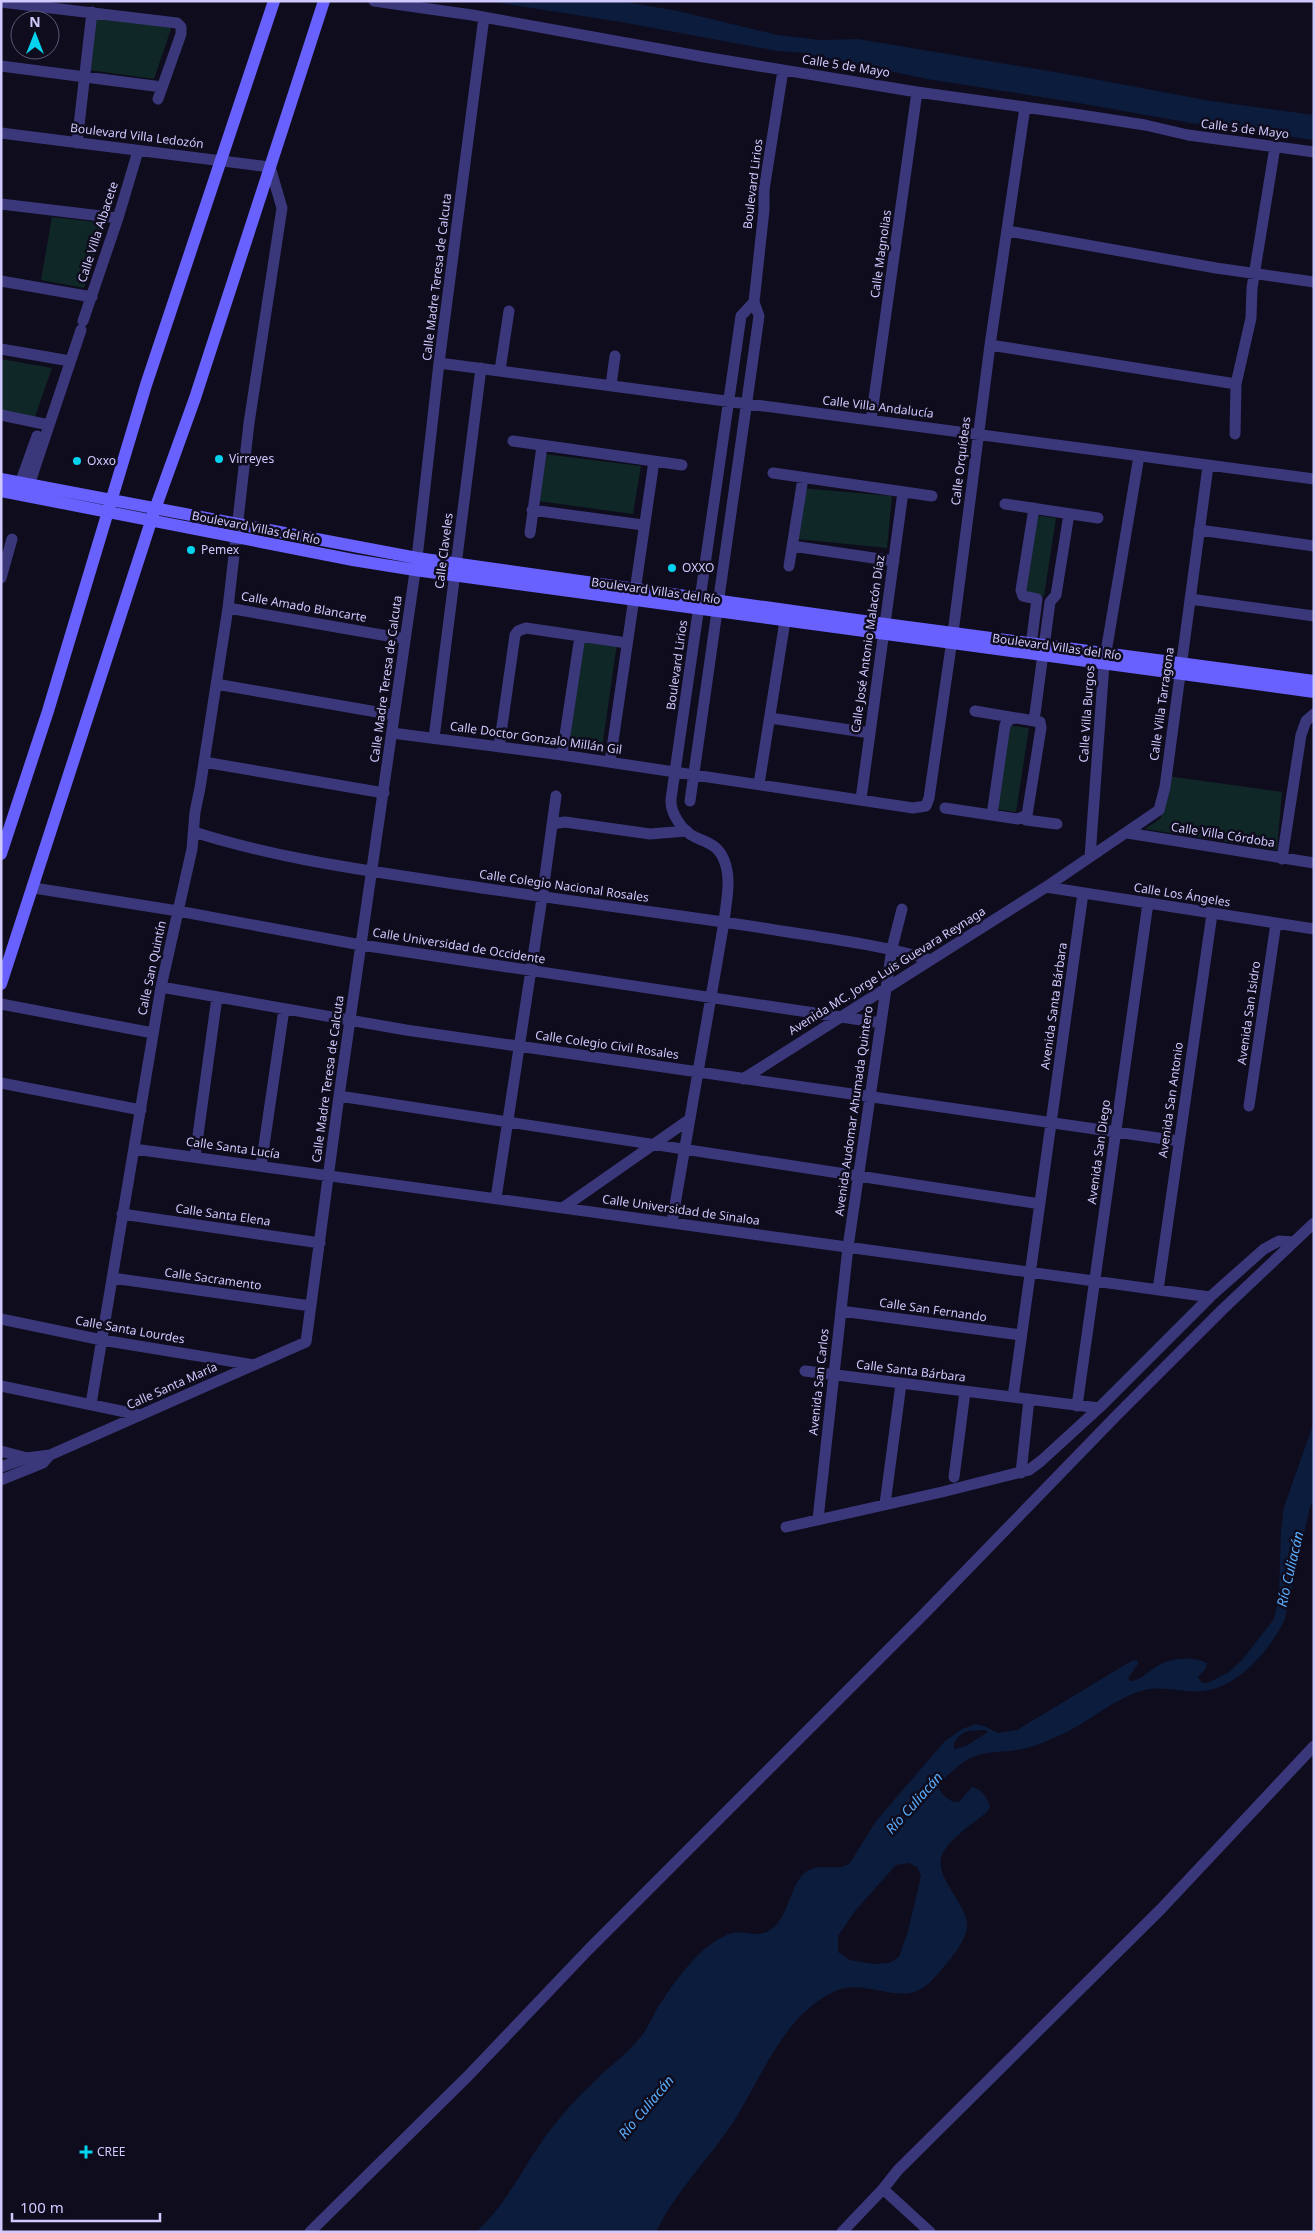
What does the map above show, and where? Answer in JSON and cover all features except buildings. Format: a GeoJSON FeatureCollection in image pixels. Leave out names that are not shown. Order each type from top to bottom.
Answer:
{"type":"FeatureCollection","features":[{"type":"Feature","properties":{"kind":"street"},"geometry":{"type":"LineString","coordinates":[[1,854],[48,711],[146,385],[274,1]]}},
{"type":"Feature","properties":{"kind":"street"},"geometry":{"type":"LineString","coordinates":[[1,984],[34,888],[153,515],[195,398],[324,1]]}},
{"type":"Feature","properties":{"kind":"street","name":"Calle 5 de Mayo"},"geometry":{"type":"LineString","coordinates":[[374,1],[917,92],[1145,126],[1188,135],[1314,152]]}},
{"type":"Feature","properties":{"kind":"street"},"geometry":{"type":"LineString","coordinates":[[1,2],[175,22],[180,25],[181,34],[158,99]]}},
{"type":"Feature","properties":{"kind":"street"},"geometry":{"type":"LineString","coordinates":[[77,143],[92,12]]}},
{"type":"Feature","properties":{"kind":"street","name":"Calle Madre Teresa de Calcuta"},"geometry":{"type":"LineString","coordinates":[[306,1342],[339,1096],[416,564],[439,363],[484,18]]}},
{"type":"Feature","properties":{"kind":"street"},"geometry":{"type":"LineString","coordinates":[[1,66],[162,87]]}},
{"type":"Feature","properties":{"kind":"street","name":"Boulevard Lirios"},"geometry":{"type":"LineString","coordinates":[[690,801],[759,316],[754,302],[764,210],[764,190],[783,70]]}},
{"type":"Feature","properties":{"kind":"street","name":"Calle Magnolias"},"geometry":{"type":"LineString","coordinates":[[871,420],[917,92]]}},
{"type":"Feature","properties":{"kind":"street","name":"Calle Orquídeas"},"geometry":{"type":"LineString","coordinates":[[861,800],[913,808],[923,808],[928,801],[952,638],[990,345],[1025,107]]}},
{"type":"Feature","properties":{"kind":"street","name":"Boulevard Villa Ledozón"},"geometry":{"type":"LineString","coordinates":[[1,133],[270,167]]}},
{"type":"Feature","properties":{"kind":"street"},"geometry":{"type":"LineString","coordinates":[[1235,434],[1236,384],[1251,318],[1252,288],[1275,147]]}},
{"type":"Feature","properties":{"kind":"street","name":"Calle Villa Albacete"},"geometry":{"type":"LineString","coordinates":[[23,489],[92,297],[138,151]]}},
{"type":"Feature","properties":{"kind":"street","name":"Calle San Quintín"},"geometry":{"type":"LineString","coordinates":[[91,1404],[161,987],[192,849],[194,812],[204,762],[228,608],[249,423],[282,208],[270,167]]}},
{"type":"Feature","properties":{"kind":"street"},"geometry":{"type":"LineString","coordinates":[[1,204],[118,218]]}},
{"type":"Feature","properties":{"kind":"street"},"geometry":{"type":"LineString","coordinates":[[1008,231],[1255,274],[1314,282]]}},
{"type":"Feature","properties":{"kind":"street"},"geometry":{"type":"LineString","coordinates":[[1,281],[92,297]]}},
{"type":"Feature","properties":{"kind":"street","name":"Boulevard Lirios"},"geometry":{"type":"LineString","coordinates":[[672,1222],[724,922],[729,878],[724,860],[711,843],[694,837],[687,831],[670,808],[741,316],[754,302]]}},
{"type":"Feature","properties":{"kind":"street"},"geometry":{"type":"LineString","coordinates":[[500,370],[509,310]]}},
{"type":"Feature","properties":{"kind":"street"},"geometry":{"type":"LineString","coordinates":[[990,345],[1236,384]]}},
{"type":"Feature","properties":{"kind":"street"},"geometry":{"type":"LineString","coordinates":[[1,349],[70,360]]}},
{"type":"Feature","properties":{"kind":"street"},"geometry":{"type":"LineString","coordinates":[[611,385],[615,356]]}},
{"type":"Feature","properties":{"kind":"street","name":"Calle Villa Andalucía"},"geometry":{"type":"LineString","coordinates":[[439,363],[1314,479]]}},
{"type":"Feature","properties":{"kind":"street","name":"Calle Claveles"},"geometry":{"type":"LineString","coordinates":[[434,738],[481,368]]}},
{"type":"Feature","properties":{"kind":"street"},"geometry":{"type":"LineString","coordinates":[[1,415],[46,424]]}},
{"type":"Feature","properties":{"kind":"street"},"geometry":{"type":"LineString","coordinates":[[513,441],[682,465]]}},
{"type":"Feature","properties":{"kind":"street"},"geometry":{"type":"LineString","coordinates":[[530,533],[542,446]]}},
{"type":"Feature","properties":{"kind":"street","name":"Calle Villa Burgos"},"geometry":{"type":"LineString","coordinates":[[1090,857],[1105,659],[1139,456]]}},
{"type":"Feature","properties":{"kind":"street"},"geometry":{"type":"LineString","coordinates":[[610,762],[643,525],[654,461]]}},
{"type":"Feature","properties":{"kind":"street","name":"Calle Villa Tarragona"},"geometry":{"type":"LineString","coordinates":[[1046,887],[1155,814],[1161,807],[1208,466]]}},
{"type":"Feature","properties":{"kind":"street"},"geometry":{"type":"LineString","coordinates":[[773,473],[932,496]]}},
{"type":"Feature","properties":{"kind":"street","name":"Boulevard Villas del Río"},"geometry":{"type":"LineString","coordinates":[[1,478],[23,489],[416,564],[1181,669],[1314,692]]}},
{"type":"Feature","properties":{"kind":"street"},"geometry":{"type":"LineString","coordinates":[[789,566],[803,478]]}},
{"type":"Feature","properties":{"kind":"street","name":"Boulevard Villas del Río"},"geometry":{"type":"LineString","coordinates":[[1,491],[23,489]]}},
{"type":"Feature","properties":{"kind":"street","name":"Calle José Antonio Malacón Díaz"},"geometry":{"type":"LineString","coordinates":[[861,800],[903,492]]}},
{"type":"Feature","properties":{"kind":"street"},"geometry":{"type":"LineString","coordinates":[[1006,504],[1098,518]]}},
{"type":"Feature","properties":{"kind":"street"},"geometry":{"type":"LineString","coordinates":[[1034,508],[1020,590],[1023,596],[1037,599],[1034,721]]}},
{"type":"Feature","properties":{"kind":"street"},"geometry":{"type":"LineString","coordinates":[[532,510],[643,525]]}},
{"type":"Feature","properties":{"kind":"street"},"geometry":{"type":"LineString","coordinates":[[1037,650],[1050,602],[1056,596],[1069,514]]}},
{"type":"Feature","properties":{"kind":"street"},"geometry":{"type":"LineString","coordinates":[[1200,530],[1314,546]]}},
{"type":"Feature","properties":{"kind":"street"},"geometry":{"type":"LineString","coordinates":[[1,578],[4,559],[12,539]]}},
{"type":"Feature","properties":{"kind":"street"},"geometry":{"type":"LineString","coordinates":[[792,546],[894,562]]}},
{"type":"Feature","properties":{"kind":"street"},"geometry":{"type":"LineString","coordinates":[[1190,599],[1314,616]]}},
{"type":"Feature","properties":{"kind":"street","name":"Boulevard Villas del Río"},"geometry":{"type":"LineString","coordinates":[[717,605],[785,621],[884,629]]}},
{"type":"Feature","properties":{"kind":"street","name":"Calle Amado Blancarte"},"geometry":{"type":"LineString","coordinates":[[228,608],[405,639]]}},
{"type":"Feature","properties":{"kind":"street"},"geometry":{"type":"LineString","coordinates":[[759,784],[785,621]]}},
{"type":"Feature","properties":{"kind":"street"},"geometry":{"type":"LineString","coordinates":[[499,747],[514,636],[518,631],[526,628],[627,643]]}},
{"type":"Feature","properties":{"kind":"street"},"geometry":{"type":"LineString","coordinates":[[562,755],[580,636]]}},
{"type":"Feature","properties":{"kind":"street","name":"Boulevard Villas del Río"},"geometry":{"type":"LineString","coordinates":[[1181,669],[1314,681]]}},
{"type":"Feature","properties":{"kind":"street"},"geometry":{"type":"LineString","coordinates":[[216,684],[394,715]]}},
{"type":"Feature","properties":{"kind":"street"},"geometry":{"type":"LineString","coordinates":[[975,711],[1040,722],[1041,728],[1026,820],[1057,824]]}},
{"type":"Feature","properties":{"kind":"street"},"geometry":{"type":"LineString","coordinates":[[1282,859],[1301,735],[1306,721],[1314,714]]}},
{"type":"Feature","properties":{"kind":"street"},"geometry":{"type":"LineString","coordinates":[[770,718],[870,732]]}},
{"type":"Feature","properties":{"kind":"street"},"geometry":{"type":"LineString","coordinates":[[992,815],[1005,724],[1010,719],[1016,718]]}},
{"type":"Feature","properties":{"kind":"street","name":"Calle Doctor Gonzalo Millán Gil"},"geometry":{"type":"LineString","coordinates":[[392,733],[562,755],[694,775]]}},
{"type":"Feature","properties":{"kind":"street"},"geometry":{"type":"LineString","coordinates":[[204,762],[384,793]]}},
{"type":"Feature","properties":{"kind":"street"},"geometry":{"type":"LineString","coordinates":[[694,775],[861,800]]}},
{"type":"Feature","properties":{"kind":"street"},"geometry":{"type":"LineString","coordinates":[[496,1198],[556,796]]}},
{"type":"Feature","properties":{"kind":"street"},"geometry":{"type":"LineString","coordinates":[[945,808],[992,815],[1026,814]]}},
{"type":"Feature","properties":{"kind":"street"},"geometry":{"type":"LineString","coordinates":[[552,824],[565,822],[650,834],[687,831]]}},
{"type":"Feature","properties":{"kind":"street","name":"Calle Colegio Nacional Rosales"},"geometry":{"type":"LineString","coordinates":[[194,832],[276,853],[372,872],[892,948],[932,960]]}},
{"type":"Feature","properties":{"kind":"street","name":"Calle Villa Córdoba"},"geometry":{"type":"LineString","coordinates":[[1127,833],[1314,863]]}},
{"type":"Feature","properties":{"kind":"street","name":"Calle Los Ángeles"},"geometry":{"type":"LineString","coordinates":[[1046,887],[1314,929]]}},
{"type":"Feature","properties":{"kind":"street","name":"Avenida MC. Jorge Luis Guevara Reynaga"},"geometry":{"type":"LineString","coordinates":[[742,1078],[886,990],[1046,887]]}},
{"type":"Feature","properties":{"kind":"street","name":"Calle Universidad de Occidente"},"geometry":{"type":"LineString","coordinates":[[34,888],[178,911],[361,945],[881,1023]]}},
{"type":"Feature","properties":{"kind":"street","name":"Avenida Santa Bárbara"},"geometry":{"type":"LineString","coordinates":[[1040,1204],[1083,893]]}},
{"type":"Feature","properties":{"kind":"street","name":"Avenida San Diego"},"geometry":{"type":"LineString","coordinates":[[1077,1406],[1148,903]]}},
{"type":"Feature","properties":{"kind":"street","name":"Avenida Audomar Ahumada Quintero"},"geometry":{"type":"LineString","coordinates":[[848,1247],[892,948],[902,909]]}},
{"type":"Feature","properties":{"kind":"street","name":"Avenida San Antonio"},"geometry":{"type":"LineString","coordinates":[[1158,1290],[1212,914]]}},
{"type":"Feature","properties":{"kind":"street","name":"Avenida San Isidro"},"geometry":{"type":"LineString","coordinates":[[1249,1106],[1276,923]]}},
{"type":"Feature","properties":{"kind":"street","name":"Calle Colegio Civil Rosales"},"geometry":{"type":"LineString","coordinates":[[161,987],[350,1021],[1179,1141]]}},
{"type":"Feature","properties":{"kind":"street"},"geometry":{"type":"LineString","coordinates":[[195,1157],[217,998]]}},
{"type":"Feature","properties":{"kind":"street"},"geometry":{"type":"LineString","coordinates":[[1,1004],[153,1033]]}},
{"type":"Feature","properties":{"kind":"street"},"geometry":{"type":"LineString","coordinates":[[261,1166],[284,1009]]}},
{"type":"Feature","properties":{"kind":"street"},"geometry":{"type":"LineString","coordinates":[[1,1082],[141,1110]]}},
{"type":"Feature","properties":{"kind":"street"},"geometry":{"type":"LineString","coordinates":[[339,1096],[1040,1204],[1013,1397]]}},
{"type":"Feature","properties":{"kind":"street"},"geometry":{"type":"LineString","coordinates":[[564,1207],[690,1119]]}},
{"type":"Feature","properties":{"kind":"street","name":"Calle Santa Lucía"},"geometry":{"type":"LineString","coordinates":[[134,1149],[328,1175]]}},
{"type":"Feature","properties":{"kind":"street","name":"Calle Universidad de Sinaloa"},"geometry":{"type":"LineString","coordinates":[[328,1175],[1210,1297]]}},
{"type":"Feature","properties":{"kind":"street","name":"Calle Santa Elena"},"geometry":{"type":"LineString","coordinates":[[122,1214],[320,1243]]}},
{"type":"Feature","properties":{"kind":"street"},"geometry":{"type":"LineString","coordinates":[[310,2232],[468,2076],[589,1949],[924,1614],[1116,1416],[1222,1310],[1314,1224]]}},
{"type":"Feature","properties":{"kind":"street"},"geometry":{"type":"LineString","coordinates":[[786,1527],[1021,1473],[1041,1461],[1099,1408],[1210,1297],[1268,1246],[1279,1241],[1294,1242]]}},
{"type":"Feature","properties":{"kind":"street","name":"Avenida San Carlos"},"geometry":{"type":"LineString","coordinates":[[818,1519],[848,1247]]}},
{"type":"Feature","properties":{"kind":"street","name":"Calle Sacramento"},"geometry":{"type":"LineString","coordinates":[[112,1278],[311,1306]]}},
{"type":"Feature","properties":{"kind":"street","name":"Calle San Fernando"},"geometry":{"type":"LineString","coordinates":[[841,1311],[1021,1336]]}},
{"type":"Feature","properties":{"kind":"street","name":"Calle Santa Lourdes"},"geometry":{"type":"LineString","coordinates":[[1,1319],[102,1340],[254,1365]]}},
{"type":"Feature","properties":{"kind":"street","name":"Calle Santa María"},"geometry":{"type":"LineString","coordinates":[[1,1480],[140,1414],[306,1342]]}},
{"type":"Feature","properties":{"kind":"street","name":"Calle Santa Bárbara"},"geometry":{"type":"LineString","coordinates":[[805,1371],[1099,1408]]}},
{"type":"Feature","properties":{"kind":"street"},"geometry":{"type":"LineString","coordinates":[[885,1504],[901,1384]]}},
{"type":"Feature","properties":{"kind":"street"},"geometry":{"type":"LineString","coordinates":[[1,1386],[140,1414]]}},
{"type":"Feature","properties":{"kind":"street"},"geometry":{"type":"LineString","coordinates":[[954,1477],[965,1392]]}},
{"type":"Feature","properties":{"kind":"street"},"geometry":{"type":"LineString","coordinates":[[1021,1473],[1029,1399]]}},
{"type":"Feature","properties":{"kind":"street"},"geometry":{"type":"LineString","coordinates":[[1,1451],[26,1458],[47,1459]]}},
{"type":"Feature","properties":{"kind":"street"},"geometry":{"type":"LineString","coordinates":[[1,1466],[26,1458]]}},
{"type":"Feature","properties":{"kind":"street"},"geometry":{"type":"LineString","coordinates":[[842,2232],[884,2189],[898,2170],[1161,1908],[1314,1746]]}},
{"type":"Feature","properties":{"kind":"street"},"geometry":{"type":"LineString","coordinates":[[884,2189],[930,2232]]}},
{"type":"Feature","properties":{"kind":"green space"},"geometry":{"type":"Polygon","coordinates":[[[94,17],[172,26],[154,79],[89,70],[94,17]]]}},
{"type":"Feature","properties":{"kind":"green space"},"geometry":{"type":"Polygon","coordinates":[[[52,217],[105,223],[84,288],[41,280],[52,217]]]}},
{"type":"Feature","properties":{"kind":"green space"},"geometry":{"type":"Polygon","coordinates":[[[1,359],[52,368],[35,417],[1,411],[1,359]]]}},
{"type":"Feature","properties":{"kind":"green space"},"geometry":{"type":"Polygon","coordinates":[[[544,454],[641,466],[633,514],[538,501],[544,454]]]}},
{"type":"Feature","properties":{"kind":"green space"},"geometry":{"type":"Polygon","coordinates":[[[801,488],[892,496],[887,548],[797,539],[801,488]]]}},
{"type":"Feature","properties":{"kind":"green space"},"geometry":{"type":"Polygon","coordinates":[[[1033,515],[1056,518],[1044,596],[1021,593],[1033,515]]]}},
{"type":"Feature","properties":{"kind":"green space"},"geometry":{"type":"Polygon","coordinates":[[[583,638],[617,643],[602,749],[568,744],[583,638]]]}},
{"type":"Feature","properties":{"kind":"green space"},"geometry":{"type":"Polygon","coordinates":[[[1008,725],[1029,728],[1016,812],[995,809],[1008,725]]]}},
{"type":"Feature","properties":{"kind":"green space"},"geometry":{"type":"Polygon","coordinates":[[[1167,776],[1282,792],[1277,850],[1145,829],[1161,818],[1167,776]]]}},
{"type":"Feature","properties":{"kind":"water"},"geometry":{"type":"Polygon","coordinates":[[[488,1],[620,1],[678,11],[778,35],[820,40],[858,39],[1072,75],[1211,101],[1314,115],[1314,140],[1202,125],[927,79],[804,53],[778,51],[621,22],[488,1]]]}},
{"type":"Feature","properties":{"kind":"water","name":"Río Culiacán"},"geometry":{"type":"Polygon","coordinates":[[[1314,1422],[1314,1500],[1310,1507],[1285,1619],[1264,1652],[1244,1672],[1221,1686],[1201,1691],[1153,1689],[1135,1693],[1114,1703],[1065,1733],[1028,1748],[978,1755],[962,1763],[946,1776],[939,1788],[947,1798],[959,1802],[972,1787],[981,1791],[990,1806],[988,1811],[950,1843],[942,1855],[942,1873],[963,1910],[966,1919],[967,1928],[958,1949],[936,1976],[921,1989],[910,1993],[898,1993],[850,1987],[838,1990],[819,2000],[803,2014],[776,2048],[732,2124],[682,2190],[656,2232],[476,2232],[505,2199],[545,2137],[562,2115],[642,2035],[667,1993],[694,1959],[711,1944],[728,1934],[737,1932],[760,1934],[769,1931],[781,1918],[796,1884],[807,1871],[818,1867],[840,1867],[850,1863],[876,1821],[945,1741],[962,1729],[976,1724],[998,1733],[1017,1730],[1133,1660],[1138,1661],[1138,1664],[1128,1678],[1130,1681],[1139,1678],[1166,1662],[1186,1658],[1207,1663],[1206,1668],[1198,1677],[1202,1683],[1208,1683],[1229,1672],[1243,1659],[1274,1619],[1279,1596],[1281,1530],[1284,1507],[1314,1422]],[[985,1730],[969,1731],[958,1737],[954,1749],[966,1746],[988,1732],[985,1730]],[[909,1863],[896,1865],[855,1911],[838,1936],[838,1952],[850,1960],[874,1964],[889,1963],[899,1957],[908,1931],[921,1876],[917,1867],[909,1863]]]}},
{"type":"Feature","properties":{"kind":"place","name":"Virreyes"},"geometry":{"type":"Point","coordinates":[219,459]}},
{"type":"Feature","properties":{"kind":"place","name":"Oxxo"},"geometry":{"type":"Point","coordinates":[77,461]}},
{"type":"Feature","properties":{"kind":"place","name":"Pemex"},"geometry":{"type":"Point","coordinates":[191,550]}},
{"type":"Feature","properties":{"kind":"place","name":"OXXO"},"geometry":{"type":"Point","coordinates":[672,568]}},
{"type":"Feature","properties":{"kind":"place","name":"CREE"},"geometry":{"type":"Point","coordinates":[86,2152]}}]}
